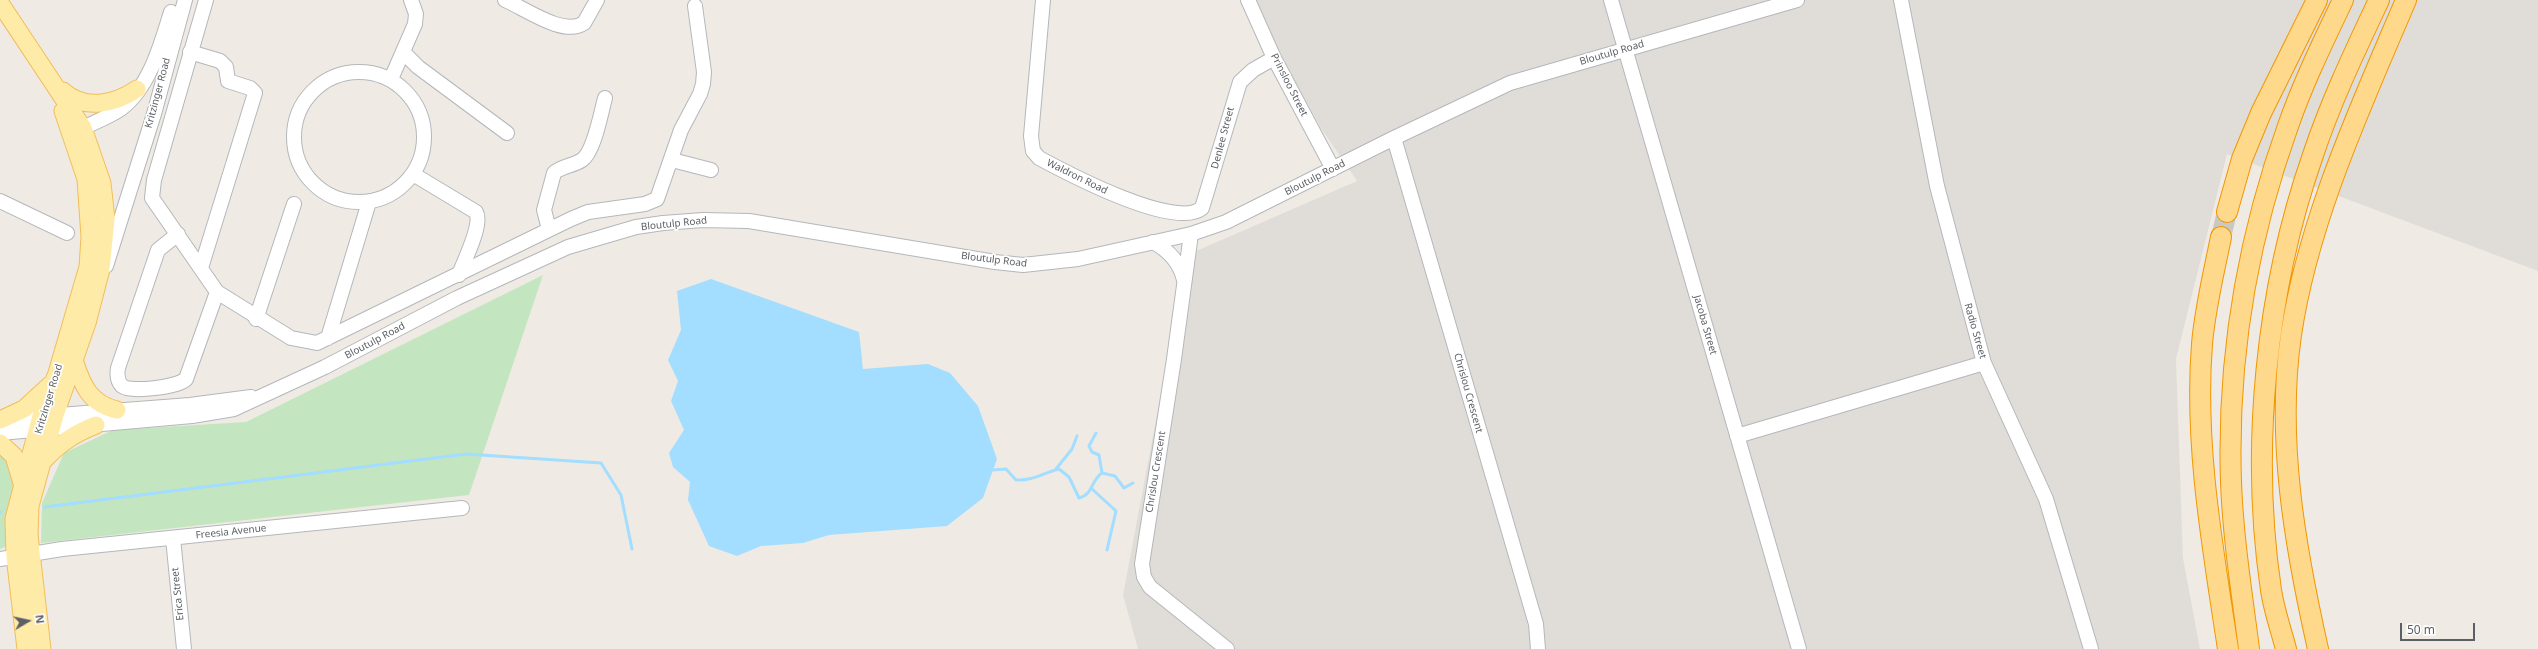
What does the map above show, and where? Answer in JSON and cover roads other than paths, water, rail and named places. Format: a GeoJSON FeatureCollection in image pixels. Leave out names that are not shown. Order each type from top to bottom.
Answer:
{"type":"FeatureCollection","features":[{"type":"Feature","properties":{"kind":"highway"},"geometry":{"type":"LineString","coordinates":[[2227,212],[2242,159],[2261,113],[2317,0]]}},
{"type":"Feature","properties":{"kind":"highway"},"geometry":{"type":"LineString","coordinates":[[2249,649],[2231,482],[2231,414],[2236,350],[2244,291],[2256,230],[2288,126],[2311,68],[2343,0]]}},
{"type":"Feature","properties":{"kind":"highway"},"geometry":{"type":"LineString","coordinates":[[2286,649],[2272,591],[2264,482],[2268,359],[2277,290],[2288,238],[2312,155],[2349,64],[2380,0]]}},
{"type":"Feature","properties":{"kind":"highway"},"geometry":{"type":"LineString","coordinates":[[2318,649],[2291,508],[2286,408],[2291,334],[2315,236],[2353,125],[2406,0]]}},
{"type":"Feature","properties":{"kind":"highway"},"geometry":{"type":"LineString","coordinates":[[2221,237],[2206,309],[2201,396],[2203,457],[2215,563],[2228,649]]}},
{"type":"Feature","properties":{"kind":"main road"},"geometry":{"type":"LineString","coordinates":[[0,3],[48,82]]}},
{"type":"Feature","properties":{"kind":"main road"},"geometry":{"type":"LineString","coordinates":[[0,13],[48,82],[76,100],[86,103],[116,100],[137,89]]}},
{"type":"Feature","properties":{"kind":"main road","name":"Kritzinger Road"},"geometry":{"type":"LineString","coordinates":[[26,649],[15,556],[25,491],[47,423],[74,360],[86,323],[101,269],[106,219],[102,183],[83,128],[48,82]]}},
{"type":"Feature","properties":{"kind":"main road","name":"Kritzinger Road"},"geometry":{"type":"LineString","coordinates":[[25,491],[44,461],[47,423],[57,373],[88,267],[88,204],[86,179],[78,151],[63,110],[48,82]]}},
{"type":"Feature","properties":{"kind":"main road"},"geometry":{"type":"LineString","coordinates":[[74,360],[80,379],[89,395],[106,407],[117,410]]}},
{"type":"Feature","properties":{"kind":"main road"},"geometry":{"type":"LineString","coordinates":[[0,420],[24,409],[34,401],[50,386],[57,373]]}},
{"type":"Feature","properties":{"kind":"main road"},"geometry":{"type":"LineString","coordinates":[[44,461],[58,445],[76,433],[96,425]]}},
{"type":"Feature","properties":{"kind":"main road"},"geometry":{"type":"LineString","coordinates":[[0,443],[14,456],[25,491]]}},
{"type":"Feature","properties":{"kind":"main road","name":"Kritzinger Road"},"geometry":{"type":"LineString","coordinates":[[15,556],[42,649]]}},
{"type":"Feature","properties":{"kind":"street","name":"Kritzinger Road"},"geometry":{"type":"LineString","coordinates":[[78,151],[83,128],[120,108],[137,89],[151,67],[175,0]]}},
{"type":"Feature","properties":{"kind":"street","name":"Kritzinger Road"},"geometry":{"type":"LineString","coordinates":[[86,323],[154,114],[185,0]]}},
{"type":"Feature","properties":{"kind":"street"},"geometry":{"type":"LineString","coordinates":[[206,0],[190,52],[152,191],[155,204],[166,216],[217,292],[256,318],[291,338],[316,343],[458,275],[549,229],[588,212],[653,202],[660,195],[681,130],[700,94],[703,84],[704,72],[696,6]]}},
{"type":"Feature","properties":{"kind":"street"},"geometry":{"type":"LineString","coordinates":[[391,79],[415,24],[416,14],[411,0]]}},
{"type":"Feature","properties":{"kind":"street"},"geometry":{"type":"LineString","coordinates":[[505,0],[558,26],[570,28],[584,23],[597,0]]}},
{"type":"Feature","properties":{"kind":"street","name":"Waldron Road"},"geometry":{"type":"LineString","coordinates":[[1043,0],[1031,136],[1032,150],[1038,158],[1116,195],[1177,215]]}},
{"type":"Feature","properties":{"kind":"street","name":"Prinsloo Street"},"geometry":{"type":"LineString","coordinates":[[1248,0],[1274,58],[1333,169]]}},
{"type":"Feature","properties":{"kind":"street","name":"Jacoba Street"},"geometry":{"type":"LineString","coordinates":[[1611,0],[1799,649]]}},
{"type":"Feature","properties":{"kind":"street","name":"Bloutulp Road"},"geometry":{"type":"LineString","coordinates":[[47,423],[96,425],[192,416],[234,409],[255,397],[325,367],[456,298],[568,247],[636,227],[703,220],[749,222],[995,262],[1023,265],[1078,259],[1191,234],[1226,222],[1394,138],[1510,83],[1797,0]]}},
{"type":"Feature","properties":{"kind":"street","name":"Radio Street"},"geometry":{"type":"LineString","coordinates":[[1901,0],[1937,186],[1984,363],[2046,499],[2091,649]]}},
{"type":"Feature","properties":{"kind":"street"},"geometry":{"type":"LineString","coordinates":[[190,52],[220,61],[226,67],[228,81],[250,88],[255,93],[201,268]]}},
{"type":"Feature","properties":{"kind":"street"},"geometry":{"type":"LineString","coordinates":[[403,52],[418,67],[507,133]]}},
{"type":"Feature","properties":{"kind":"street","name":"Denlee Street"},"geometry":{"type":"LineString","coordinates":[[1177,215],[1192,214],[1202,208],[1240,82],[1253,70],[1274,58]]}},
{"type":"Feature","properties":{"kind":"street"},"geometry":{"type":"LineString","coordinates":[[347,71],[370,71],[391,79],[412,99],[420,112],[425,133],[422,154],[413,174],[401,188],[386,197],[369,202],[347,202],[325,194],[308,179],[297,159],[293,136],[297,114],[308,94],[326,79],[347,71]]}},
{"type":"Feature","properties":{"kind":"street"},"geometry":{"type":"LineString","coordinates":[[549,229],[545,221],[544,210],[554,173],[558,169],[575,165],[587,157],[606,98]]}},
{"type":"Feature","properties":{"kind":"street","name":"Chrislou Crescent"},"geometry":{"type":"LineString","coordinates":[[1394,138],[1536,624],[1538,649]]}},
{"type":"Feature","properties":{"kind":"street"},"geometry":{"type":"LineString","coordinates":[[672,160],[711,170]]}},
{"type":"Feature","properties":{"kind":"street"},"geometry":{"type":"LineString","coordinates":[[413,174],[476,212],[478,215],[477,228],[458,275]]}},
{"type":"Feature","properties":{"kind":"street"},"geometry":{"type":"LineString","coordinates":[[0,201],[67,232]]}},
{"type":"Feature","properties":{"kind":"street"},"geometry":{"type":"LineString","coordinates":[[328,338],[369,202]]}},
{"type":"Feature","properties":{"kind":"street"},"geometry":{"type":"LineString","coordinates":[[256,318],[294,204]]}},
{"type":"Feature","properties":{"kind":"street"},"geometry":{"type":"LineString","coordinates":[[178,234],[158,250],[118,368],[117,377],[122,385],[132,390],[176,385],[186,379],[217,292]]}},
{"type":"Feature","properties":{"kind":"street","name":"Chrislou Crescent"},"geometry":{"type":"LineString","coordinates":[[1191,234],[1174,359],[1142,564],[1144,577],[1150,587],[1227,649]]}},
{"type":"Feature","properties":{"kind":"street"},"geometry":{"type":"LineString","coordinates":[[1153,242],[1175,261],[1181,270],[1184,281]]}},
{"type":"Feature","properties":{"kind":"street"},"geometry":{"type":"LineString","coordinates":[[186,246],[208,243]]}},
{"type":"Feature","properties":{"kind":"street"},"geometry":{"type":"LineString","coordinates":[[336,312],[352,326]]}},
{"type":"Feature","properties":{"kind":"street"},"geometry":{"type":"LineString","coordinates":[[1737,436],[1984,363]]}},
{"type":"Feature","properties":{"kind":"street","name":"Bloutulp Road"},"geometry":{"type":"LineString","coordinates":[[0,434],[47,423],[117,410],[255,397]]}},
{"type":"Feature","properties":{"kind":"street"},"geometry":{"type":"LineString","coordinates":[[0,420],[47,423]]}},
{"type":"Feature","properties":{"kind":"street","name":"Freesia Avenue"},"geometry":{"type":"LineString","coordinates":[[15,556],[462,508]]}},
{"type":"Feature","properties":{"kind":"street","name":"Erica Street"},"geometry":{"type":"LineString","coordinates":[[172,538],[184,649]]}},
{"type":"Feature","properties":{"kind":"water"},"geometry":{"type":"Polygon","coordinates":[[[711,279],[859,332],[863,369],[928,364],[950,373],[978,406],[997,459],[983,498],[947,526],[829,535],[803,543],[761,546],[737,556],[709,546],[688,500],[690,482],[673,467],[669,453],[684,430],[671,401],[678,381],[668,360],[681,330],[677,291],[711,279]]]}},
{"type":"Feature","properties":{"kind":"waterway"},"geometry":{"type":"LineString","coordinates":[[1096,433],[1089,446],[1092,452],[1099,455],[1102,473]]}},
{"type":"Feature","properties":{"kind":"waterway"},"geometry":{"type":"LineString","coordinates":[[1056,469],[1072,449],[1077,436]]}},
{"type":"Feature","properties":{"kind":"waterway"},"geometry":{"type":"LineString","coordinates":[[45,507],[466,454],[601,463],[621,495],[632,549]]}},
{"type":"Feature","properties":{"kind":"waterway"},"geometry":{"type":"LineString","coordinates":[[993,470],[1006,469],[1016,480],[1022,480],[1033,478],[1059,469],[1069,477],[1079,498],[1090,491],[1096,479],[1102,473],[1115,476],[1124,488],[1133,483]]}},
{"type":"Feature","properties":{"kind":"waterway"},"geometry":{"type":"LineString","coordinates":[[1091,488],[1116,511],[1107,550]]}},
{"type":"Feature","properties":{"kind":"tunnel"},"geometry":{"type":"LineString","coordinates":[[2221,237],[2227,212]]}}]}
